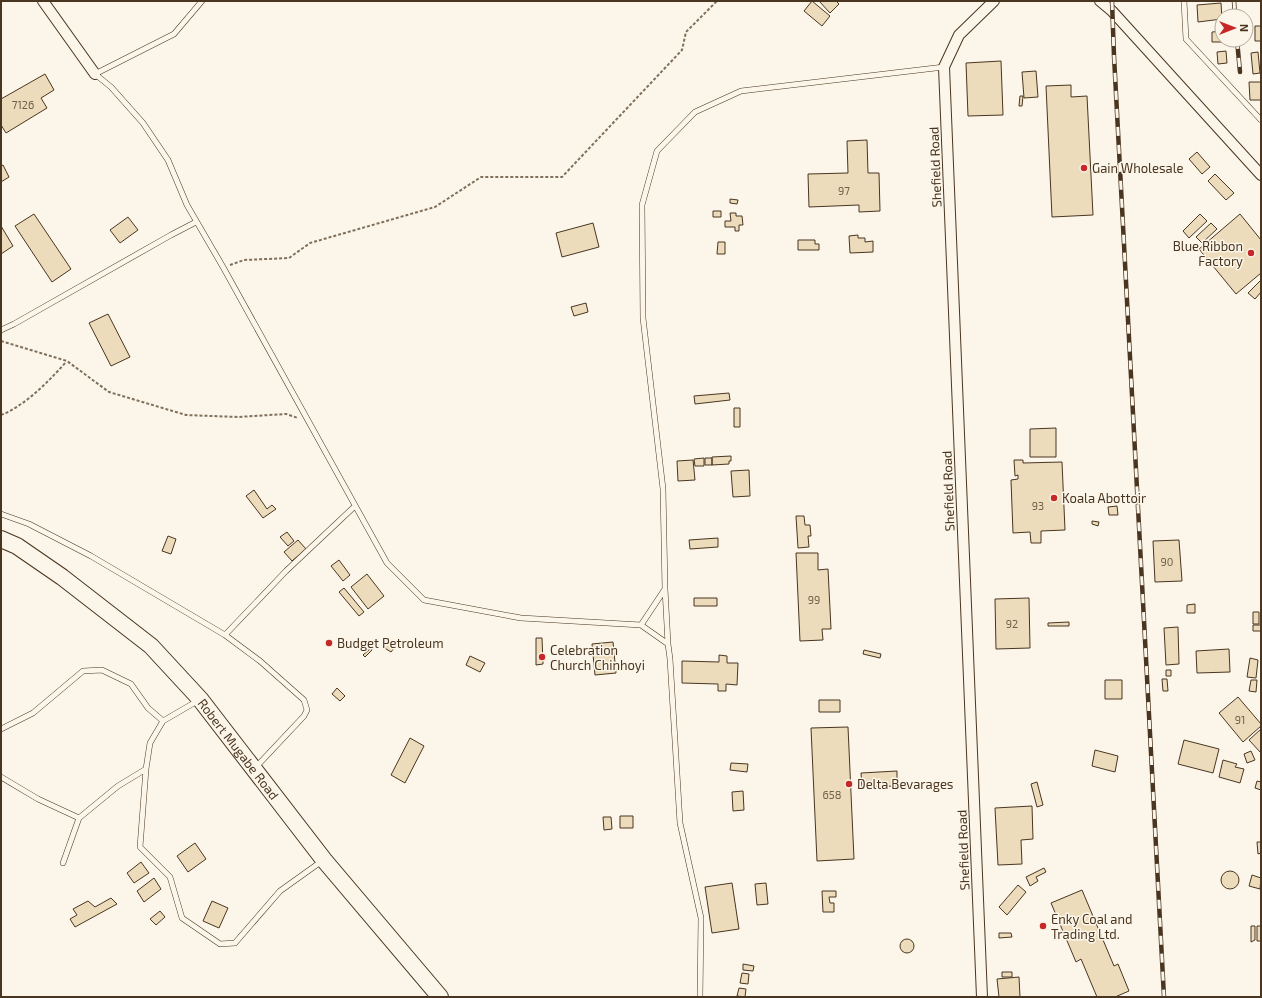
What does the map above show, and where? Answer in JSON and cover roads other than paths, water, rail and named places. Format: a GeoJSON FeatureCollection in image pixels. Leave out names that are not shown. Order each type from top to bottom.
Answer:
{"type":"FeatureCollection","features":[{"type":"Feature","properties":{"kind":"main road","name":"Robert Mugabe Road"},"geometry":{"type":"LineString","coordinates":[[1,538],[17,546],[62,577],[151,646],[200,699],[255,768],[324,860],[440,997]]}},
{"type":"Feature","properties":{"kind":"street"},"geometry":{"type":"LineString","coordinates":[[43,1],[95,74]]}},
{"type":"Feature","properties":{"kind":"street","name":"Shefield Road"},"geometry":{"type":"LineString","coordinates":[[982,997],[944,67],[959,36],[994,1]]}},
{"type":"Feature","properties":{"kind":"street"},"geometry":{"type":"LineString","coordinates":[[1100,1],[1112,11],[1261,175]]}},
{"type":"Feature","properties":{"kind":"lane"},"geometry":{"type":"LineString","coordinates":[[202,1],[174,34],[95,74],[111,87],[142,123],[168,160],[187,205],[196,222],[223,267],[387,563],[424,600],[521,618],[641,625],[668,644]]}},
{"type":"Feature","properties":{"kind":"lane"},"geometry":{"type":"LineString","coordinates":[[1184,1],[1186,39],[1261,120]]}},
{"type":"Feature","properties":{"kind":"lane"},"geometry":{"type":"LineString","coordinates":[[700,997],[701,918],[680,823],[665,589],[664,489],[644,318],[642,205],[657,152],[695,112],[741,92],[944,67]]}},
{"type":"Feature","properties":{"kind":"lane"},"geometry":{"type":"LineString","coordinates":[[1,330],[196,222]]}},
{"type":"Feature","properties":{"kind":"lane"},"geometry":{"type":"LineString","coordinates":[[225,635],[286,571],[356,506]]}},
{"type":"Feature","properties":{"kind":"lane"},"geometry":{"type":"LineString","coordinates":[[1,514],[29,524],[91,556],[225,635],[260,661],[304,700],[307,710],[304,716],[255,768]]}},
{"type":"Feature","properties":{"kind":"lane"},"geometry":{"type":"LineString","coordinates":[[641,625],[665,589]]}},
{"type":"Feature","properties":{"kind":"lane"},"geometry":{"type":"LineString","coordinates":[[1,729],[33,714],[84,671],[102,670],[132,684],[148,708],[163,721]]}},
{"type":"Feature","properties":{"kind":"lane"},"geometry":{"type":"LineString","coordinates":[[200,699],[163,721],[150,743],[146,769],[140,847],[170,877],[182,918],[220,944],[235,943],[280,890],[324,860]]}},
{"type":"Feature","properties":{"kind":"lane"},"geometry":{"type":"LineString","coordinates":[[63,863],[79,818],[118,786],[146,769]]}},
{"type":"Feature","properties":{"kind":"lane"},"geometry":{"type":"LineString","coordinates":[[1,777],[38,799],[79,818]]}},
{"type":"Feature","properties":{"kind":"railway"},"geometry":{"type":"LineString","coordinates":[[1112,1],[1164,997]]}},
{"type":"Feature","properties":{"kind":"railway"},"geometry":{"type":"LineString","coordinates":[[1234,1],[1234,8]]}},
{"type":"Feature","properties":{"kind":"railway"},"geometry":{"type":"LineString","coordinates":[[1238,48],[1240,72]]}},
{"type":"Feature","properties":{"kind":"place","name":"Gain Wholesale"},"geometry":{"type":"Point","coordinates":[1084,168]}},
{"type":"Feature","properties":{"kind":"place","name":"Blue Ribbon Factory"},"geometry":{"type":"Point","coordinates":[1251,253]}},
{"type":"Feature","properties":{"kind":"place","name":"Koala Abottoir"},"geometry":{"type":"Point","coordinates":[1054,498]}},
{"type":"Feature","properties":{"kind":"place","name":"Budget Petroleum"},"geometry":{"type":"Point","coordinates":[329,643]}},
{"type":"Feature","properties":{"kind":"place","name":"Celebration Church Chinhoyi"},"geometry":{"type":"Point","coordinates":[542,657]}},
{"type":"Feature","properties":{"kind":"place","name":"Delta Bevarages"},"geometry":{"type":"Point","coordinates":[849,784]}},
{"type":"Feature","properties":{"kind":"place","name":"Enky Coal and Trading Ltd."},"geometry":{"type":"Point","coordinates":[1043,926]}}]}
